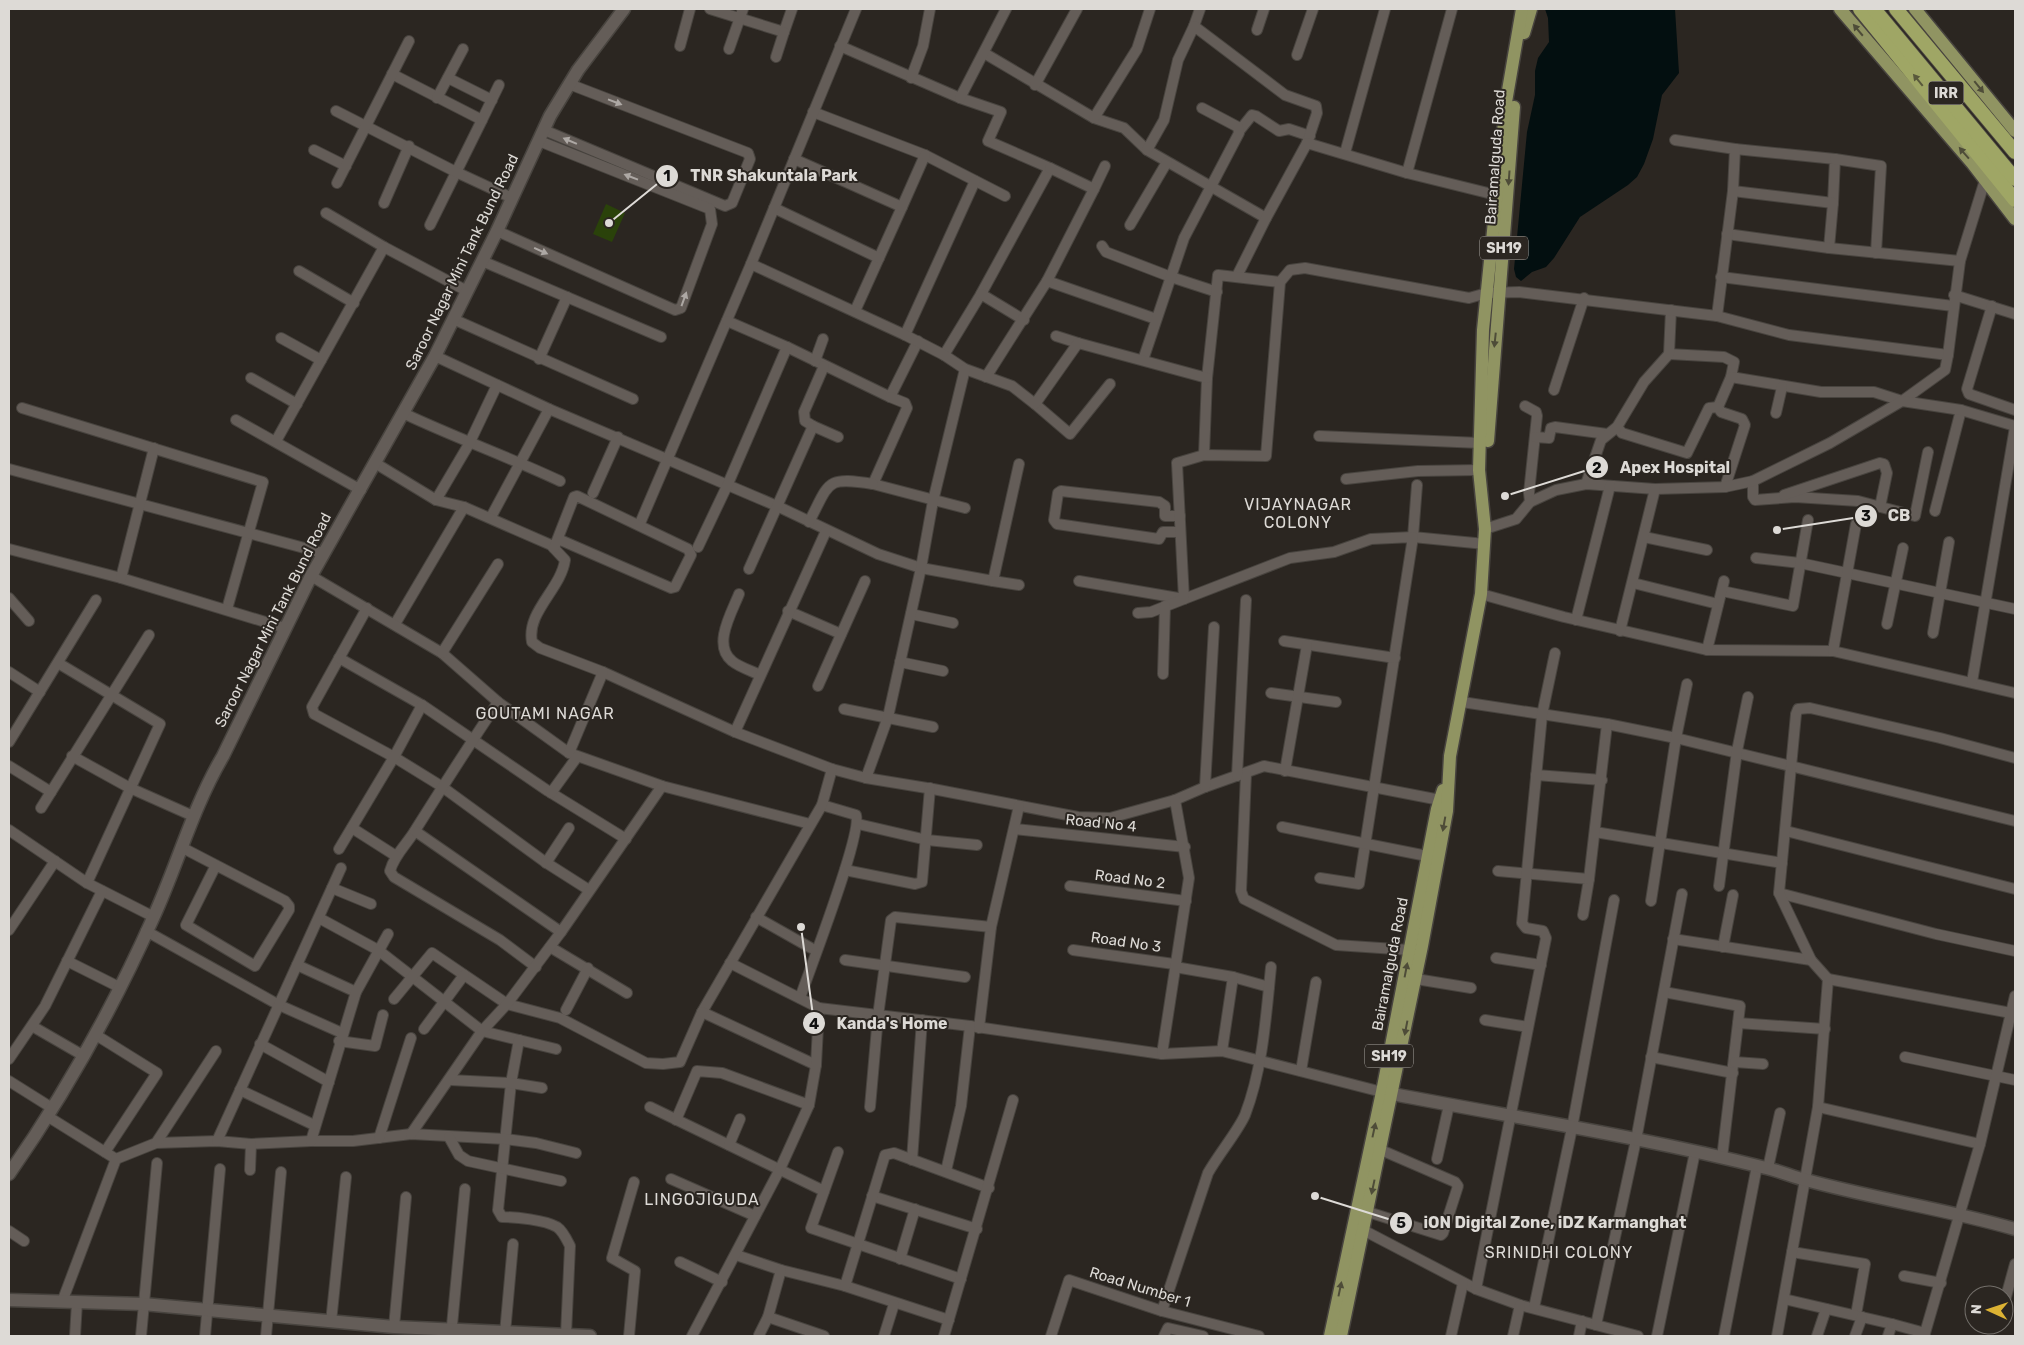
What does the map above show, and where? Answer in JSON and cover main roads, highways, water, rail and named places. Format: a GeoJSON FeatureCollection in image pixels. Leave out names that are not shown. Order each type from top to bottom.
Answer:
{"type":"FeatureCollection","features":[{"type":"Feature","properties":{"kind":"highway"},"geometry":{"type":"LineString","coordinates":[[1860,9],[2015,200]]}},
{"type":"Feature","properties":{"kind":"highway","name":"IRR"},"geometry":{"type":"LineString","coordinates":[[1874,9],[2015,178]]}},
{"type":"Feature","properties":{"kind":"highway","name":"IRR"},"geometry":{"type":"LineString","coordinates":[[1896,9],[2015,152]]}},
{"type":"Feature","properties":{"kind":"main road","name":"Saroor Nagar Mini Tank Bund Road"},"geometry":{"type":"LineString","coordinates":[[9,1174],[96,1035],[154,917],[208,781],[310,576],[405,414],[435,356],[497,231],[541,136],[569,84],[624,9]]}},
{"type":"Feature","properties":{"kind":"main road","name":"Bairamalguda Road"},"geometry":{"type":"LineString","coordinates":[[1499,240],[1496,195],[1506,102],[1522,9]]}},
{"type":"Feature","properties":{"kind":"main road","name":"Bairamalguda Road"},"geometry":{"type":"LineString","coordinates":[[1482,488],[1488,470],[1493,292],[1520,56],[1531,9]]}},
{"type":"Feature","properties":{"kind":"main road"},"geometry":{"type":"LineString","coordinates":[[1840,9],[1985,180],[2015,219]]}},
{"type":"Feature","properties":{"kind":"main road"},"geometry":{"type":"LineString","coordinates":[[1915,9],[2015,132]]}},
{"type":"Feature","properties":{"kind":"main road","name":"Bairamalguda Road"},"geometry":{"type":"LineString","coordinates":[[1341,1336],[1381,1150],[1387,1093],[1410,950],[1427,856],[1448,775],[1481,594],[1485,544],[1482,488],[1479,470],[1483,330],[1493,292]]}},
{"type":"Feature","properties":{"kind":"main road","name":"Bairamalguda Road"},"geometry":{"type":"LineString","coordinates":[[1330,1336],[1416,979],[1446,811],[1448,775]]}},
{"type":"Feature","properties":{"kind":"main road"},"geometry":{"type":"LineString","coordinates":[[1387,1093],[1695,1152],[1762,1167],[1806,1180],[1962,1214],[2015,1229]]}},
{"type":"Feature","properties":{"kind":"main road"},"geometry":{"type":"LineString","coordinates":[[9,1300],[143,1304],[451,1334],[505,1333],[519,1335],[590,1336]]}},
{"type":"Feature","properties":{"kind":"place","name":"TNR Shakuntala Park"},"geometry":{"type":"Point","coordinates":[609,223]}},
{"type":"Feature","properties":{"kind":"place","name":"Apex Hospital"},"geometry":{"type":"Point","coordinates":[1505,496]}},
{"type":"Feature","properties":{"kind":"place","name":"CB"},"geometry":{"type":"Point","coordinates":[1777,530]}},
{"type":"Feature","properties":{"kind":"place","name":"Kanda's Home"},"geometry":{"type":"Point","coordinates":[801,927]}},
{"type":"Feature","properties":{"kind":"place","name":"iON Digital Zone, iDZ Karmanghat"},"geometry":{"type":"Point","coordinates":[1315,1196]}},
{"type":"Feature","properties":{"kind":"district","name":"VIJAYNAGAR COLONY"},"geometry":{"type":"Point","coordinates":[1298,513]}},
{"type":"Feature","properties":{"kind":"district","name":"GOUTAMI NAGAR"},"geometry":{"type":"Point","coordinates":[545,713]}},
{"type":"Feature","properties":{"kind":"district","name":"LINGOJIGUDA"},"geometry":{"type":"Point","coordinates":[702,1199]}},
{"type":"Feature","properties":{"kind":"district","name":"SRINIDHI COLONY"},"geometry":{"type":"Point","coordinates":[1559,1252]}}]}
